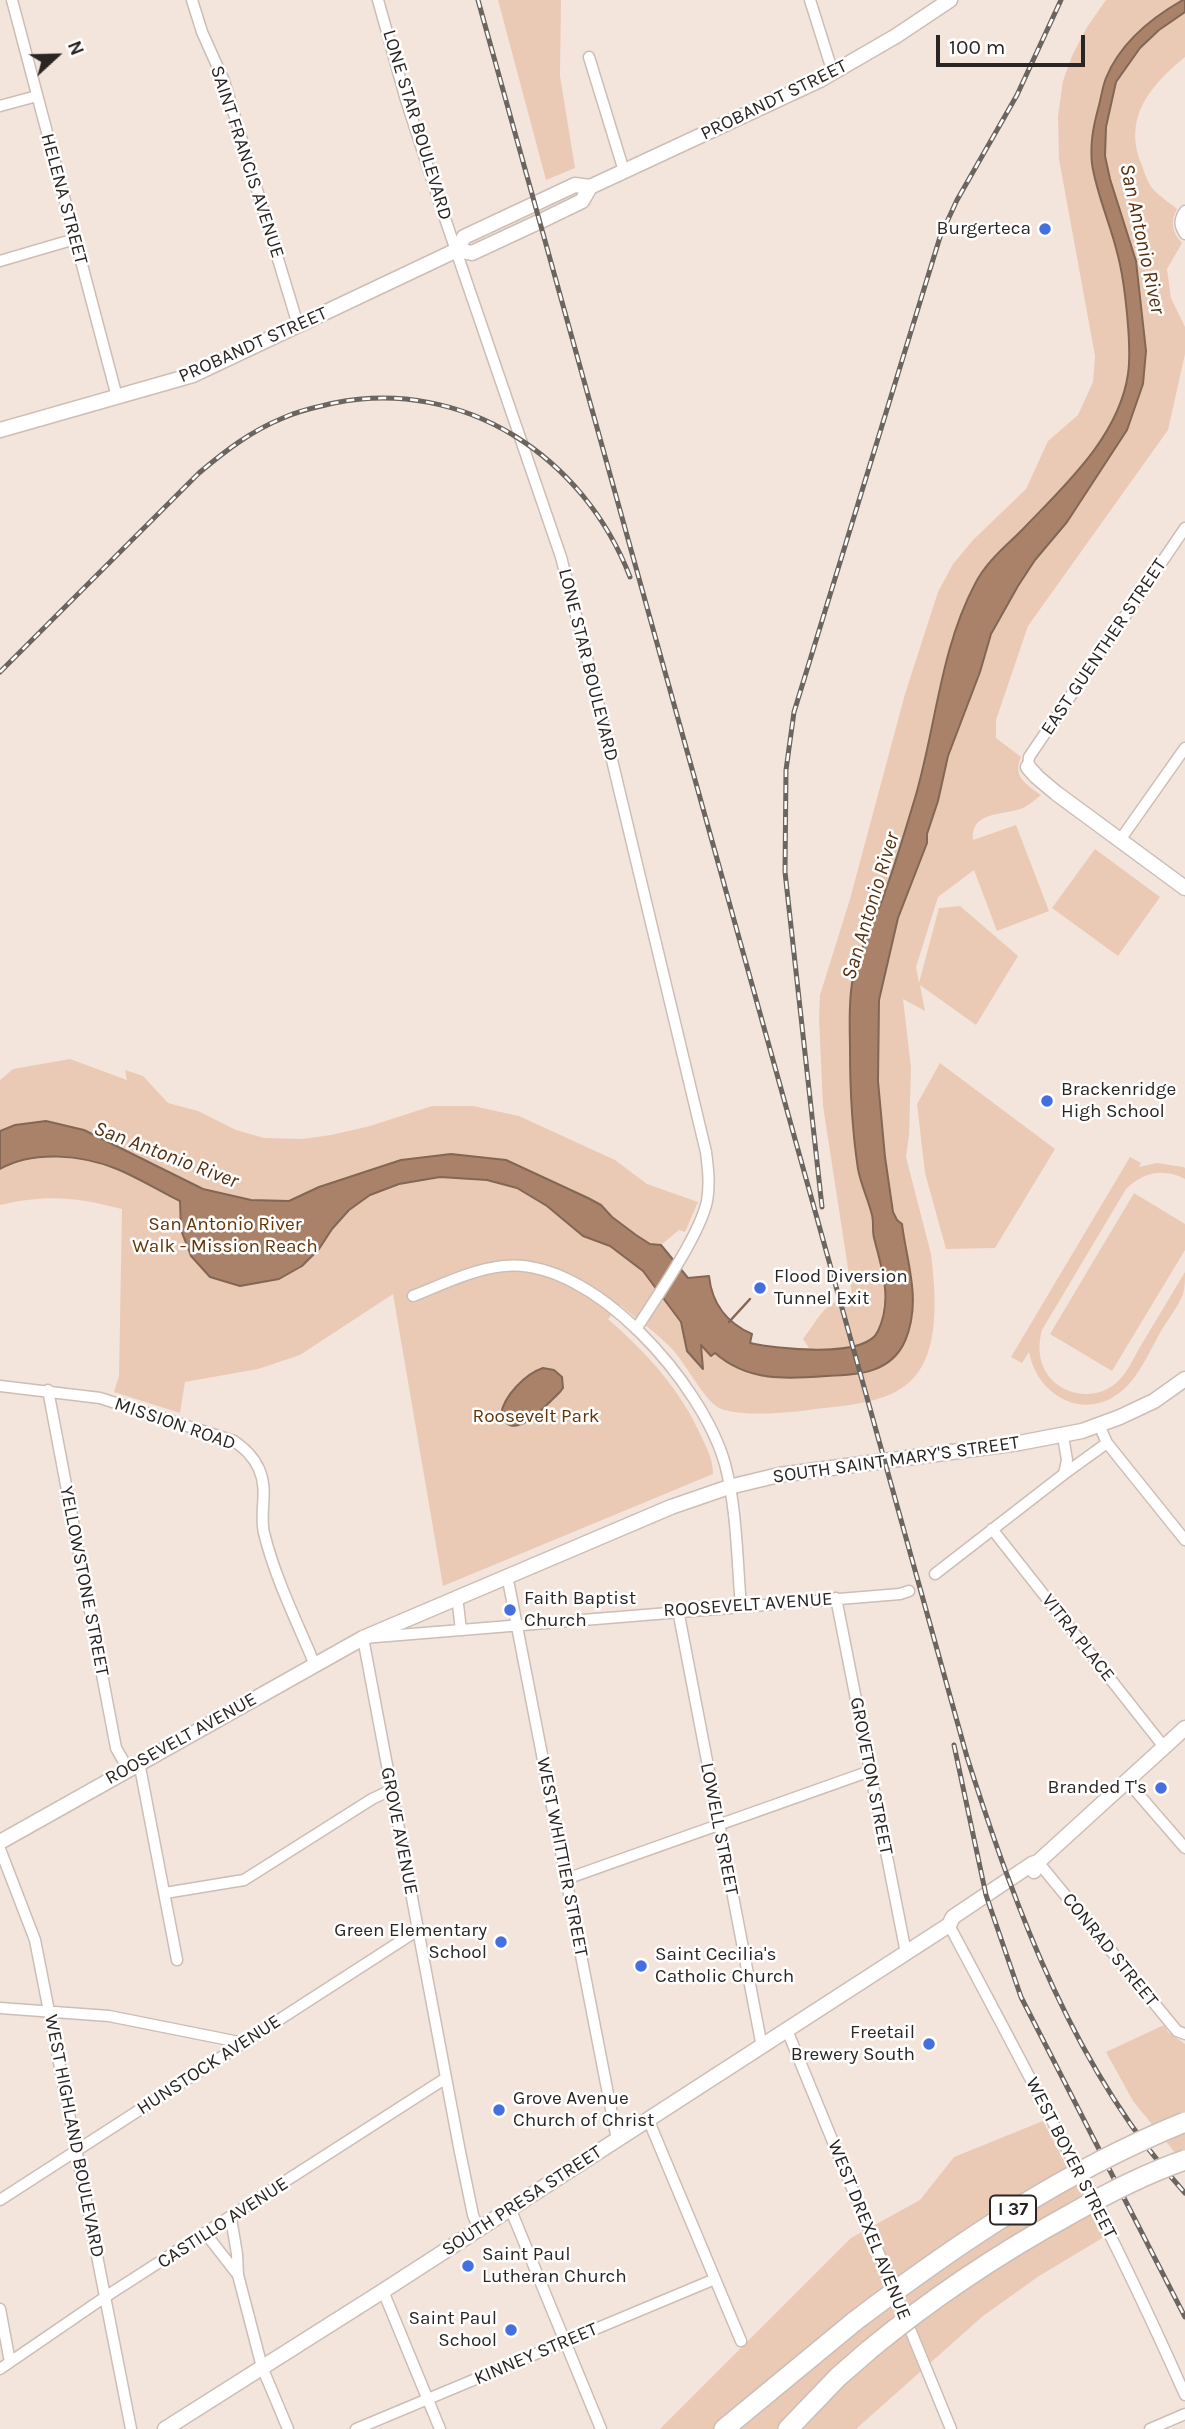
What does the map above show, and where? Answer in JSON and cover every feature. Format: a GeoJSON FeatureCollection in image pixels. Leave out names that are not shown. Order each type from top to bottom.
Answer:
{"type":"FeatureCollection","features":[{"type":"Feature","properties":{"kind":"highway","name":"I 37"},"geometry":{"type":"LineString","coordinates":[[724,2429],[929,2264],[1031,2198],[1110,2156],[1185,2122]]}},
{"type":"Feature","properties":{"kind":"highway","name":"I 37"},"geometry":{"type":"LineString","coordinates":[[788,2429],[838,2377],[922,2308],[1007,2251],[1108,2194],[1185,2160]]}},
{"type":"Feature","properties":{"kind":"main road","name":"PROBANDT STREET"},"geometry":{"type":"LineString","coordinates":[[0,430],[192,375],[457,250],[467,236],[575,185],[590,187],[833,73],[950,0]]}},
{"type":"Feature","properties":{"kind":"main road"},"geometry":{"type":"LineString","coordinates":[[1028,767],[1037,777],[1185,888]]}},
{"type":"Feature","properties":{"kind":"main road","name":"SOUTH SAINT MARY'S STREET"},"geometry":{"type":"LineString","coordinates":[[729,1487],[779,1475],[1063,1436],[1099,1425],[1154,1401],[1185,1379]]}},
{"type":"Feature","properties":{"kind":"main road","name":"ROOSEVELT AVENUE"},"geometry":{"type":"LineString","coordinates":[[0,1842],[363,1638],[671,1507],[729,1487]]}},
{"type":"Feature","properties":{"kind":"main road","name":"SOUTH PRESA STREET"},"geometry":{"type":"LineString","coordinates":[[165,2429],[949,1925],[958,1924],[1018,1884],[1035,1870],[1038,1862],[1185,1728]]}},
{"type":"Feature","properties":{"kind":"street","name":"HELENA STREET"},"geometry":{"type":"LineString","coordinates":[[12,0],[117,397]]}},
{"type":"Feature","properties":{"kind":"street","name":"SAINT FRANCIS AVENUE"},"geometry":{"type":"LineString","coordinates":[[192,0],[202,32],[224,81],[298,325]]}},
{"type":"Feature","properties":{"kind":"street","name":"LONE STAR BOULEVARD"},"geometry":{"type":"LineString","coordinates":[[378,0],[410,113],[565,570],[706,1152],[709,1182],[704,1213],[636,1329]]}},
{"type":"Feature","properties":{"kind":"street"},"geometry":{"type":"LineString","coordinates":[[810,0],[833,73]]}},
{"type":"Feature","properties":{"kind":"street"},"geometry":{"type":"LineString","coordinates":[[589,57],[624,171]]}},
{"type":"Feature","properties":{"kind":"street"},"geometry":{"type":"LineString","coordinates":[[0,106],[37,96]]}},
{"type":"Feature","properties":{"kind":"street"},"geometry":{"type":"LineString","coordinates":[[1182,230],[1181,217],[1185,211]]}},
{"type":"Feature","properties":{"kind":"street"},"geometry":{"type":"LineString","coordinates":[[0,261],[75,239]]}},
{"type":"Feature","properties":{"kind":"street","name":"EAST GUENTHER STREET"},"geometry":{"type":"LineString","coordinates":[[1028,767],[1030,757],[1181,544],[1185,528]]}},
{"type":"Feature","properties":{"kind":"street"},"geometry":{"type":"LineString","coordinates":[[1120,840],[1185,748]]}},
{"type":"Feature","properties":{"kind":"street"},"geometry":{"type":"LineString","coordinates":[[413,1296],[488,1269],[519,1266],[542,1269],[569,1279],[604,1302],[636,1329],[658,1350],[696,1400],[724,1461],[741,1606]]}},
{"type":"Feature","properties":{"kind":"street","name":"MISSION ROAD"},"geometry":{"type":"LineString","coordinates":[[0,1386],[100,1398],[234,1441],[249,1452],[263,1480],[263,1528],[269,1553],[315,1665]]}},
{"type":"Feature","properties":{"kind":"street","name":"YELLOWSTONE STREET"},"geometry":{"type":"LineString","coordinates":[[48,1390],[116,1748],[134,1766],[165,1894],[177,1960]]}},
{"type":"Feature","properties":{"kind":"street"},"geometry":{"type":"LineString","coordinates":[[1099,1425],[1107,1443],[1185,1540]]}},
{"type":"Feature","properties":{"kind":"street"},"geometry":{"type":"LineString","coordinates":[[1063,1436],[1067,1460],[1064,1475]]}},
{"type":"Feature","properties":{"kind":"street"},"geometry":{"type":"LineString","coordinates":[[935,1574],[1107,1443]]}},
{"type":"Feature","properties":{"kind":"street","name":"VITRA PLACE"},"geometry":{"type":"LineString","coordinates":[[992,1530],[1164,1747]]}},
{"type":"Feature","properties":{"kind":"street","name":"WEST WHITTIER STREET"},"geometry":{"type":"LineString","coordinates":[[507,1575],[617,2140]]}},
{"type":"Feature","properties":{"kind":"street","name":"ROOSEVELT AVENUE"},"geometry":{"type":"LineString","coordinates":[[363,1638],[678,1610],[900,1594],[909,1591]]}},
{"type":"Feature","properties":{"kind":"street"},"geometry":{"type":"LineString","coordinates":[[457,1596],[461,1630]]}},
{"type":"Feature","properties":{"kind":"street","name":"GROVETON STREET"},"geometry":{"type":"LineString","coordinates":[[836,1598],[906,1953]]}},
{"type":"Feature","properties":{"kind":"street","name":"LOWELL STREET"},"geometry":{"type":"LineString","coordinates":[[678,1610],[762,2047]]}},
{"type":"Feature","properties":{"kind":"street","name":"GROVE AVENUE"},"geometry":{"type":"LineString","coordinates":[[363,1638],[446,2078],[473,2215],[479,2229]]}},
{"type":"Feature","properties":{"kind":"street"},"geometry":{"type":"LineString","coordinates":[[566,1879],[870,1770]]}},
{"type":"Feature","properties":{"kind":"street"},"geometry":{"type":"LineString","coordinates":[[1127,1781],[1185,1848]]}},
{"type":"Feature","properties":{"kind":"street"},"geometry":{"type":"LineString","coordinates":[[165,1894],[244,1880],[372,1798],[391,1790]]}},
{"type":"Feature","properties":{"kind":"street","name":"WEST HIGHLAND BOULEVARD"},"geometry":{"type":"LineString","coordinates":[[0,1849],[35,1940],[131,2429]]}},
{"type":"Feature","properties":{"kind":"street","name":"CONRAD STREET"},"geometry":{"type":"LineString","coordinates":[[1038,1862],[1177,2031],[1185,2034]]}},
{"type":"Feature","properties":{"kind":"street","name":"WEST BOYER STREET"},"geometry":{"type":"LineString","coordinates":[[949,1925],[1111,2236],[1185,2395]]}},
{"type":"Feature","properties":{"kind":"street","name":"HUNSTOCK AVENUE"},"geometry":{"type":"LineString","coordinates":[[0,2200],[418,1930]]}},
{"type":"Feature","properties":{"kind":"street"},"geometry":{"type":"LineString","coordinates":[[0,2008],[109,2016],[244,2043]]}},
{"type":"Feature","properties":{"kind":"street","name":"WEST DREXEL AVENUE"},"geometry":{"type":"LineString","coordinates":[[787,2031],[951,2429]]}},
{"type":"Feature","properties":{"kind":"street","name":"CASTILLO AVENUE"},"geometry":{"type":"LineString","coordinates":[[0,2369],[105,2297],[446,2078]]}},
{"type":"Feature","properties":{"kind":"street"},"geometry":{"type":"LineString","coordinates":[[648,2119],[741,2341]]}},
{"type":"Feature","properties":{"kind":"street"},"geometry":{"type":"LineString","coordinates":[[510,2207],[601,2429]]}},
{"type":"Feature","properties":{"kind":"street"},"geometry":{"type":"LineString","coordinates":[[231,2218],[238,2274],[262,2367],[288,2429]]}},
{"type":"Feature","properties":{"kind":"street"},"geometry":{"type":"LineString","coordinates":[[206,2234],[238,2274]]}},
{"type":"Feature","properties":{"kind":"street","name":"KINNEY STREET"},"geometry":{"type":"LineString","coordinates":[[356,2429],[715,2279]]}},
{"type":"Feature","properties":{"kind":"street"},"geometry":{"type":"LineString","coordinates":[[383,2291],[440,2429]]}},
{"type":"Feature","properties":{"kind":"street"},"geometry":{"type":"LineString","coordinates":[[0,2309],[10,2362]]}},
{"type":"Feature","properties":{"kind":"street"},"geometry":{"type":"LineString","coordinates":[[1150,2429],[1185,2414]]}},
{"type":"Feature","properties":{"kind":"green space"},"geometry":{"type":"Polygon","coordinates":[[[498,0],[561,0],[560,76],[575,168],[546,180],[498,0]]]}},
{"type":"Feature","properties":{"kind":"green space"},"geometry":{"type":"Polygon","coordinates":[[[1106,0],[1185,0],[1185,57],[1161,79],[1143,103],[1138,117],[1136,146],[1152,188],[1177,209],[1173,227],[1182,243],[1167,269],[1171,298],[1185,327],[1185,354],[1168,430],[1028,626],[996,720],[996,738],[1021,757],[1018,770],[1022,780],[1041,795],[1020,809],[981,820],[973,831],[973,840],[1016,825],[1049,911],[997,931],[974,870],[938,897],[916,967],[919,983],[939,908],[960,906],[1018,956],[976,1025],[920,985],[925,1011],[903,999],[911,1067],[906,1157],[931,1254],[934,1290],[933,1330],[922,1366],[912,1380],[897,1391],[866,1402],[776,1413],[727,1411],[713,1404],[667,1344],[620,1305],[608,1319],[662,1373],[684,1404],[706,1447],[713,1474],[443,1586],[393,1294],[300,1355],[258,1369],[185,1382],[180,1413],[114,1392],[119,1376],[122,1209],[61,1198],[32,1199],[0,1205],[0,1080],[13,1069],[70,1059],[127,1080],[125,1070],[143,1076],[168,1103],[198,1111],[236,1130],[264,1138],[302,1139],[331,1135],[370,1126],[432,1106],[473,1106],[519,1116],[615,1160],[647,1184],[698,1202],[685,1232],[679,1230],[661,1245],[688,1278],[709,1276],[717,1304],[735,1324],[752,1334],[750,1343],[777,1348],[809,1348],[803,1339],[819,1317],[833,1303],[852,1294],[823,1106],[820,995],[850,899],[905,694],[938,592],[953,564],[973,540],[1026,489],[1048,441],[1078,415],[1093,382],[1095,356],[1059,159],[1058,116],[1063,81],[1072,56],[1087,27],[1106,0]]]}},
{"type":"Feature","properties":{"kind":"green space"},"geometry":{"type":"Polygon","coordinates":[[[1095,849],[1160,897],[1118,956],[1052,908],[1095,849]]]}},
{"type":"Feature","properties":{"kind":"green space"},"geometry":{"type":"Polygon","coordinates":[[[940,1063],[1055,1149],[995,1248],[946,1249],[925,1173],[917,1104],[940,1063]]]}},
{"type":"Feature","properties":{"kind":"green space"},"geometry":{"type":"Polygon","coordinates":[[[1130,1157],[1141,1163],[1139,1167],[1157,1163],[1183,1167],[1185,1179],[1162,1173],[1147,1175],[1126,1189],[1042,1330],[1040,1350],[1044,1369],[1059,1386],[1075,1393],[1092,1394],[1109,1388],[1127,1371],[1185,1272],[1184,1291],[1129,1384],[1108,1400],[1079,1404],[1052,1392],[1034,1368],[1029,1352],[1022,1363],[1011,1357],[1130,1157]]]}},
{"type":"Feature","properties":{"kind":"green space"},"geometry":{"type":"Polygon","coordinates":[[[1134,1193],[1185,1224],[1185,1250],[1112,1371],[1050,1334],[1134,1193]]]}},
{"type":"Feature","properties":{"kind":"green space"},"geometry":{"type":"Polygon","coordinates":[[[1164,2025],[1168,2032],[1185,2044],[1185,2165],[1133,2101],[1106,2052],[1164,2025]]]}},
{"type":"Feature","properties":{"kind":"green space"},"geometry":{"type":"Polygon","coordinates":[[[1043,2121],[1104,2237],[1039,2276],[983,2316],[856,2429],[660,2429],[851,2238],[920,2200],[954,2157],[1043,2121]]]}},
{"type":"Feature","properties":{"kind":"shaded area"},"geometry":{"type":"Polygon","coordinates":[[[1183,0],[1185,12],[1159,30],[1140,48],[1116,82],[1106,127],[1105,156],[1110,179],[1136,261],[1146,351],[1143,384],[1127,430],[1067,522],[1035,560],[991,634],[980,672],[948,756],[927,834],[927,843],[898,918],[879,1000],[878,1081],[885,1157],[893,1212],[902,1224],[913,1297],[910,1326],[905,1341],[891,1360],[862,1373],[783,1378],[754,1374],[741,1369],[715,1353],[711,1356],[701,1345],[703,1369],[687,1351],[681,1322],[643,1271],[610,1246],[583,1236],[547,1206],[517,1188],[487,1180],[440,1177],[399,1184],[370,1195],[349,1210],[302,1266],[279,1279],[240,1286],[210,1277],[191,1256],[181,1230],[180,1201],[133,1176],[89,1160],[58,1157],[28,1159],[0,1169],[0,1131],[15,1125],[46,1121],[84,1130],[203,1189],[251,1200],[289,1201],[319,1187],[401,1160],[451,1154],[506,1160],[601,1205],[636,1235],[650,1244],[661,1245],[688,1278],[709,1276],[717,1304],[735,1324],[752,1334],[750,1343],[819,1350],[857,1346],[870,1340],[878,1331],[885,1308],[885,1284],[873,1235],[872,1215],[859,1175],[854,1139],[850,1023],[853,978],[859,955],[890,878],[915,798],[946,662],[963,609],[979,576],[990,562],[1087,460],[1113,419],[1123,397],[1129,362],[1125,298],[1121,268],[1092,164],[1093,129],[1105,82],[1119,54],[1148,24],[1183,0]]]}},
{"type":"Feature","properties":{"kind":"shaded area"},"geometry":{"type":"Polygon","coordinates":[[[543,1368],[554,1370],[562,1377],[563,1388],[530,1420],[513,1426],[506,1423],[501,1414],[506,1400],[516,1386],[543,1368]]]}},
{"type":"Feature","properties":{"kind":"waterway"},"geometry":{"type":"LineString","coordinates":[[729,1322],[750,1299]]}},
{"type":"Feature","properties":{"kind":"railway"},"geometry":{"type":"LineString","coordinates":[[478,0],[967,1757],[1029,1931],[1080,2042],[1111,2095],[1146,2145],[1185,2193]]}},
{"type":"Feature","properties":{"kind":"railway"},"geometry":{"type":"LineString","coordinates":[[822,1207],[785,872],[786,770],[794,712],[940,237],[957,200],[1017,95],[1061,0]]}},
{"type":"Feature","properties":{"kind":"railway"},"geometry":{"type":"LineString","coordinates":[[0,672],[199,473],[239,442],[271,423],[334,403],[382,398],[429,402],[473,415],[514,435],[550,462],[583,496],[609,534],[630,577]]}},
{"type":"Feature","properties":{"kind":"railway"},"geometry":{"type":"LineString","coordinates":[[954,1745],[986,1895],[1021,1997],[1185,2317]]}},
{"type":"Feature","properties":{"kind":"place","name":"Burgerteca"},"geometry":{"type":"Point","coordinates":[1045,229]}},
{"type":"Feature","properties":{"kind":"place","name":"Brackenridge High School"},"geometry":{"type":"Point","coordinates":[1047,1101]}},
{"type":"Feature","properties":{"kind":"place","name":"Flood Diversion Tunnel Exit"},"geometry":{"type":"Point","coordinates":[760,1288]}},
{"type":"Feature","properties":{"kind":"place","name":"Faith Baptist Church"},"geometry":{"type":"Point","coordinates":[510,1610]}},
{"type":"Feature","properties":{"kind":"place","name":"Branded T's"},"geometry":{"type":"Point","coordinates":[1161,1788]}},
{"type":"Feature","properties":{"kind":"place","name":"Green Elementary School"},"geometry":{"type":"Point","coordinates":[501,1942]}},
{"type":"Feature","properties":{"kind":"place","name":"Saint Cecilia's Catholic Church"},"geometry":{"type":"Point","coordinates":[641,1966]}},
{"type":"Feature","properties":{"kind":"place","name":"Freetail Brewery South"},"geometry":{"type":"Point","coordinates":[929,2044]}},
{"type":"Feature","properties":{"kind":"place","name":"Grove Avenue Church of Christ"},"geometry":{"type":"Point","coordinates":[499,2110]}},
{"type":"Feature","properties":{"kind":"place","name":"Saint Paul Lutheran Church"},"geometry":{"type":"Point","coordinates":[468,2266]}},
{"type":"Feature","properties":{"kind":"place","name":"Saint Paul School"},"geometry":{"type":"Point","coordinates":[511,2330]}},
{"type":"Feature","properties":{"kind":"water label","name":"San Antonio River"},"geometry":{"type":"Point","coordinates":[1142,239]}},
{"type":"Feature","properties":{"kind":"water label","name":"San Antonio River"},"geometry":{"type":"Point","coordinates":[871,906]}},
{"type":"Feature","properties":{"kind":"water label","name":"San Antonio River"},"geometry":{"type":"Point","coordinates":[166,1155]}},
{"type":"Feature","properties":{"kind":"park label","name":"San Antonio River Walk - Mission Reach"},"geometry":{"type":"Point","coordinates":[225,1236]}},
{"type":"Feature","properties":{"kind":"park label","name":"Roosevelt Park"},"geometry":{"type":"Point","coordinates":[536,1417]}}]}
